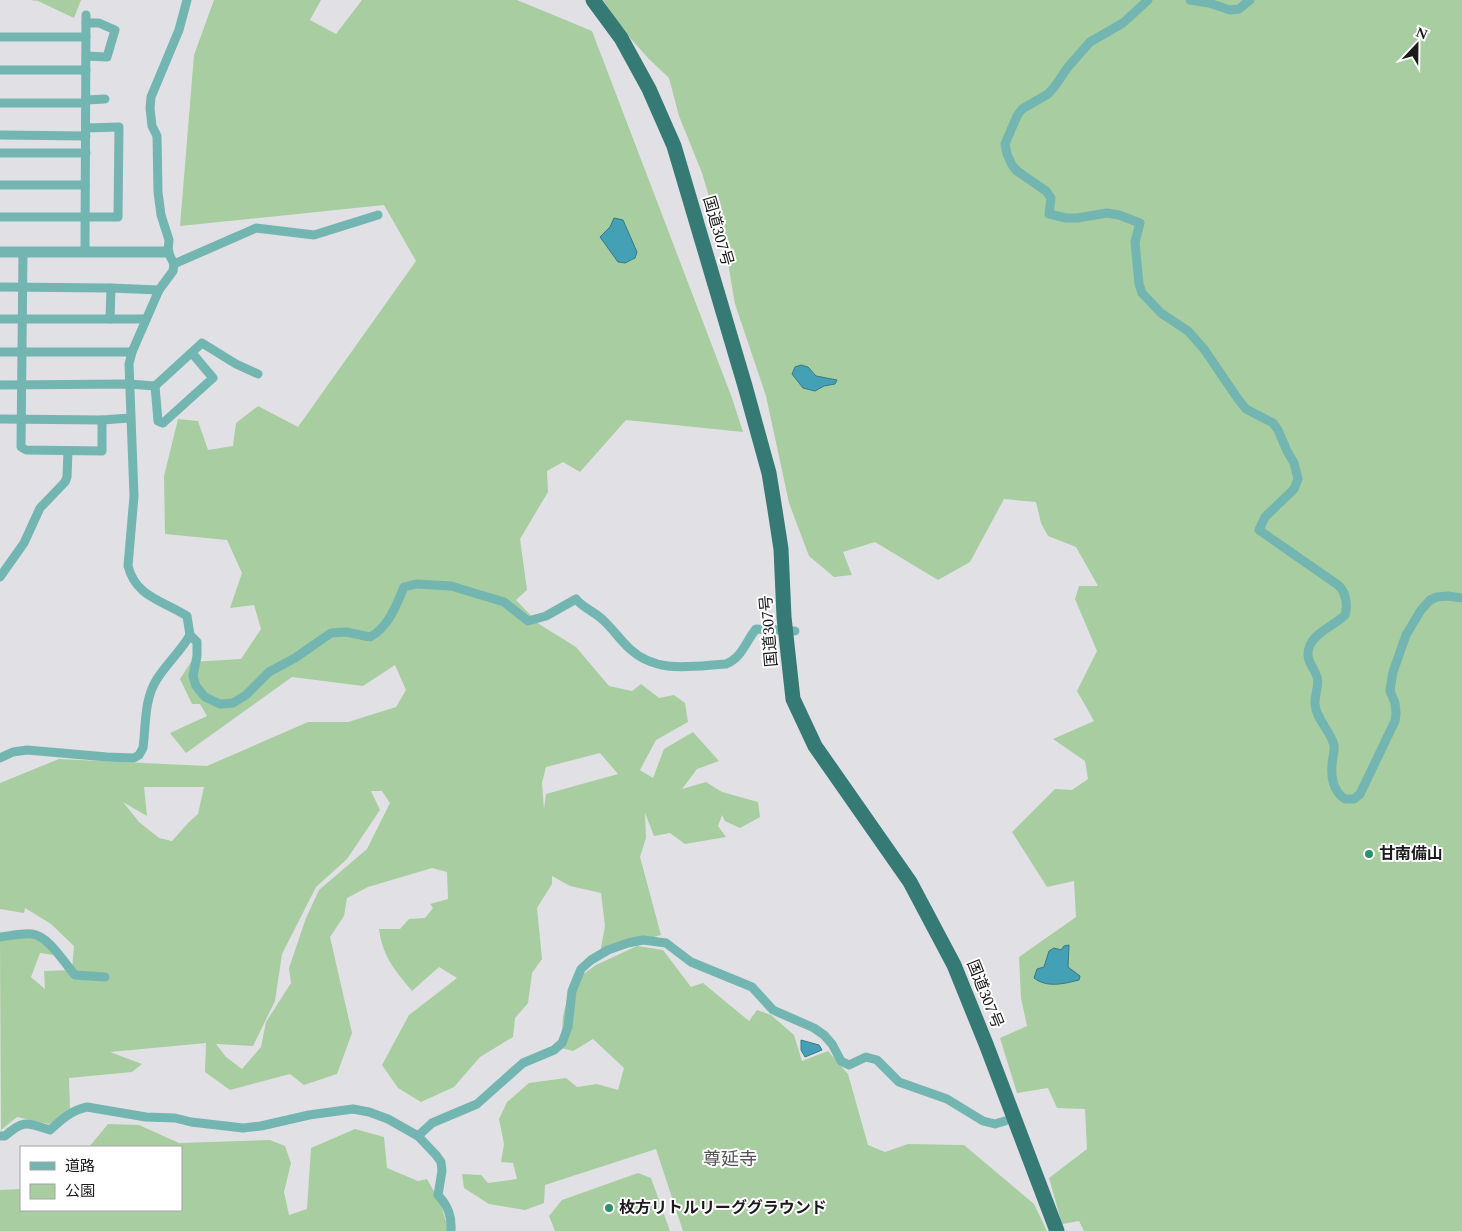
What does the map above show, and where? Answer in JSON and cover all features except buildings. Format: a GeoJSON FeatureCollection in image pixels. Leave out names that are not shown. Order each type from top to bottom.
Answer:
{"type":"FeatureCollection","features":[{"type":"Feature","properties":{"kind":"highway","name":"国道307号"},"geometry":{"type":"LineString","coordinates":[[593,0],[622,38],[649,89],[674,146],[769,474],[781,549],[790,630],[793,699],[815,746],[910,882],[954,965],[986,1044],[1056,1231]]}},
{"type":"Feature","properties":{"kind":"street"},"geometry":{"type":"LineString","coordinates":[[187,0],[179,30],[152,97],[150,108],[152,126],[157,136],[158,192],[161,216],[169,240],[168,252],[174,264],[173,271],[159,290],[132,352],[129,364],[134,496],[128,566],[131,577],[140,590],[187,616],[190,635],[197,642],[197,656],[193,676],[196,686],[205,698],[220,704],[233,703],[246,696],[269,672],[295,658],[331,633],[346,632],[370,637],[376,634],[383,628],[404,587],[416,584],[451,586],[504,602],[528,622],[546,616],[576,598],[579,603],[603,620],[629,648],[643,659],[667,667],[726,664],[732,662],[742,652],[756,629],[790,630]]}},
{"type":"Feature","properties":{"kind":"street"},"geometry":{"type":"LineString","coordinates":[[1148,0],[1123,23],[1090,42],[1068,67],[1052,90],[1022,109],[1005,144],[1007,154],[1012,165],[1018,171],[1046,191],[1050,198],[1049,214],[1066,218],[1077,218],[1107,213],[1119,215],[1140,223],[1135,242],[1139,284],[1142,293],[1161,313],[1188,331],[1204,349],[1246,409],[1273,423],[1278,430],[1294,463],[1298,479],[1294,489],[1265,517],[1259,530],[1342,588],[1347,609],[1345,615],[1311,642],[1307,657],[1317,678],[1314,703],[1316,710],[1330,734],[1334,747],[1333,782],[1339,795],[1345,799],[1354,799],[1360,794],[1392,727],[1396,713],[1395,703],[1390,692],[1393,672],[1406,635],[1414,621],[1430,600],[1448,596],[1462,598]]}},
{"type":"Feature","properties":{"kind":"street"},"geometry":{"type":"LineString","coordinates":[[1190,0],[1210,3],[1230,10],[1239,9],[1250,0]]}},
{"type":"Feature","properties":{"kind":"street"},"geometry":{"type":"LineString","coordinates":[[85,252],[86,19],[115,30],[107,58],[86,56]]}},
{"type":"Feature","properties":{"kind":"street"},"geometry":{"type":"LineString","coordinates":[[0,37],[86,37]]}},
{"type":"Feature","properties":{"kind":"street"},"geometry":{"type":"LineString","coordinates":[[0,70],[86,70]]}},
{"type":"Feature","properties":{"kind":"street"},"geometry":{"type":"LineString","coordinates":[[0,103],[106,100]]}},
{"type":"Feature","properties":{"kind":"street"},"geometry":{"type":"LineString","coordinates":[[0,136],[86,132],[119,127],[118,217],[0,216]]}},
{"type":"Feature","properties":{"kind":"street"},"geometry":{"type":"LineString","coordinates":[[0,153],[86,153]]}},
{"type":"Feature","properties":{"kind":"street"},"geometry":{"type":"LineString","coordinates":[[0,184],[85,185]]}},
{"type":"Feature","properties":{"kind":"street"},"geometry":{"type":"LineString","coordinates":[[174,264],[256,228],[314,235],[378,216]]}},
{"type":"Feature","properties":{"kind":"street"},"geometry":{"type":"LineString","coordinates":[[0,252],[168,252]]}},
{"type":"Feature","properties":{"kind":"street"},"geometry":{"type":"LineString","coordinates":[[23,252],[21,447],[26,450],[102,451],[102,420]]}},
{"type":"Feature","properties":{"kind":"street"},"geometry":{"type":"LineString","coordinates":[[0,288],[159,290]]}},
{"type":"Feature","properties":{"kind":"street"},"geometry":{"type":"LineString","coordinates":[[110,319],[111,288]]}},
{"type":"Feature","properties":{"kind":"street"},"geometry":{"type":"LineString","coordinates":[[0,320],[146,319]]}},
{"type":"Feature","properties":{"kind":"street"},"geometry":{"type":"LineString","coordinates":[[0,385],[129,384],[155,386],[202,343],[236,364],[258,374]]}},
{"type":"Feature","properties":{"kind":"street"},"geometry":{"type":"LineString","coordinates":[[0,352],[132,352]]}},
{"type":"Feature","properties":{"kind":"street"},"geometry":{"type":"LineString","coordinates":[[155,386],[158,421],[163,423],[213,378],[192,353]]}},
{"type":"Feature","properties":{"kind":"street"},"geometry":{"type":"LineString","coordinates":[[0,418],[102,420],[130,418]]}},
{"type":"Feature","properties":{"kind":"street"},"geometry":{"type":"LineString","coordinates":[[0,577],[24,543],[40,508],[65,482],[68,451]]}},
{"type":"Feature","properties":{"kind":"street"},"geometry":{"type":"LineString","coordinates":[[0,758],[13,752],[27,750],[107,757],[134,758],[139,755],[143,748],[148,698],[156,680],[182,649],[190,635]]}},
{"type":"Feature","properties":{"kind":"street"},"geometry":{"type":"LineString","coordinates":[[0,937],[32,934],[42,936],[75,976],[105,977]]}},
{"type":"Feature","properties":{"kind":"street"},"geometry":{"type":"LineString","coordinates":[[418,1136],[432,1123],[477,1104],[523,1063],[554,1050],[562,1043],[568,1027],[572,991],[580,970],[591,960],[608,950],[643,940],[666,943],[692,962],[752,987],[759,992],[773,1010],[814,1028],[824,1035],[832,1044],[841,1061],[849,1065],[866,1058],[877,1060],[900,1082],[947,1099],[983,1121],[995,1124],[1005,1121]]}},
{"type":"Feature","properties":{"kind":"street"},"geometry":{"type":"LineString","coordinates":[[0,1136],[5,1136],[17,1125],[28,1123],[50,1130],[65,1116],[78,1109],[87,1107],[146,1117],[175,1118],[191,1122],[243,1128],[261,1126],[309,1115],[353,1109],[368,1112],[388,1119],[418,1136],[441,1162],[442,1171],[438,1195],[446,1204],[452,1219],[451,1231]]}},
{"type":"Feature","properties":{"kind":"green space"},"geometry":{"type":"Polygon","coordinates":[[[30,0],[81,0],[74,18],[38,1],[30,0]]]}},
{"type":"Feature","properties":{"kind":"green space"},"geometry":{"type":"Polygon","coordinates":[[[214,0],[321,0],[310,20],[336,34],[362,0],[517,0],[592,31],[732,398],[743,432],[626,420],[580,472],[563,462],[547,471],[548,492],[520,539],[527,590],[516,600],[539,624],[576,647],[609,686],[632,691],[641,684],[659,698],[674,695],[685,703],[688,722],[656,740],[640,770],[653,778],[664,749],[693,732],[719,761],[697,769],[682,789],[706,782],[722,792],[758,802],[760,817],[740,828],[725,821],[722,815],[718,826],[726,837],[685,844],[670,833],[654,836],[645,813],[646,838],[640,857],[661,935],[600,953],[605,926],[601,893],[570,886],[552,876],[552,884],[537,908],[542,959],[532,973],[528,1003],[515,1018],[513,1037],[480,1057],[454,1087],[421,1102],[398,1088],[382,1065],[409,1015],[457,978],[439,967],[412,991],[395,970],[387,956],[383,948],[379,929],[400,929],[409,919],[425,918],[433,908],[430,904],[448,899],[447,872],[432,868],[368,887],[347,898],[344,916],[330,937],[352,1033],[337,1074],[304,1085],[290,1074],[230,1090],[205,1072],[206,1043],[110,1052],[142,1064],[132,1072],[69,1078],[70,1110],[49,1124],[17,1117],[1,1130],[0,939],[21,933],[47,944],[53,955],[40,953],[31,977],[45,989],[44,971],[72,970],[74,946],[51,924],[25,908],[24,913],[0,909],[0,783],[59,759],[207,766],[308,722],[348,722],[396,707],[406,690],[395,665],[363,686],[292,677],[186,753],[170,733],[207,716],[200,704],[192,704],[180,679],[191,662],[241,659],[261,629],[254,605],[230,608],[242,573],[227,540],[165,534],[164,476],[178,419],[198,421],[208,450],[233,446],[236,423],[258,406],[298,427],[416,261],[384,205],[180,226],[194,55],[214,0]],[[600,753],[546,767],[542,783],[544,809],[546,794],[618,774],[600,753]],[[144,787],[147,816],[123,802],[139,822],[159,838],[172,841],[198,814],[204,787],[144,787]],[[371,791],[380,810],[347,859],[316,887],[282,954],[275,1001],[253,1046],[216,1044],[226,1057],[242,1069],[261,1047],[266,1022],[291,983],[289,968],[306,918],[319,890],[367,849],[390,803],[382,791],[371,791]]]}},
{"type":"Feature","properties":{"kind":"green space"},"geometry":{"type":"Polygon","coordinates":[[[603,0],[1462,0],[1462,1231],[1084,1231],[1079,1221],[1062,1224],[1049,1178],[1087,1149],[1085,1109],[1057,1108],[1048,1088],[1017,1093],[1000,1038],[1027,1026],[1021,998],[1019,957],[1076,917],[1074,881],[1047,887],[1012,832],[1055,789],[1072,790],[1088,779],[1085,761],[1053,739],[1094,721],[1077,691],[1097,651],[1075,599],[1079,586],[1098,586],[1076,547],[1048,536],[1041,523],[1036,502],[1004,499],[970,562],[938,580],[875,542],[843,552],[852,575],[834,577],[809,556],[789,503],[766,396],[735,304],[727,257],[702,173],[679,116],[669,78],[623,30],[603,0]]]}},
{"type":"Feature","properties":{"kind":"green space"},"geometry":{"type":"Polygon","coordinates":[[[637,946],[663,950],[691,987],[703,983],[749,1021],[757,1010],[771,1015],[794,1035],[802,1061],[828,1051],[848,1074],[868,1145],[885,1152],[908,1144],[964,1145],[1034,1204],[1047,1231],[683,1231],[656,1149],[545,1185],[544,1203],[525,1210],[489,1204],[464,1188],[462,1174],[481,1175],[488,1183],[517,1179],[513,1163],[501,1162],[504,1144],[499,1119],[507,1102],[529,1083],[566,1078],[577,1087],[597,1084],[618,1090],[624,1068],[593,1039],[573,1051],[561,1048],[563,1016],[571,983],[596,965],[637,946]]]}},
{"type":"Feature","properties":{"kind":"green space"},"geometry":{"type":"Polygon","coordinates":[[[108,1124],[139,1125],[179,1143],[270,1140],[285,1146],[291,1163],[284,1192],[289,1215],[307,1209],[311,1148],[355,1129],[384,1137],[387,1168],[418,1181],[427,1179],[440,1202],[449,1231],[0,1231],[0,1190],[20,1189],[20,1211],[182,1211],[182,1146],[90,1146],[108,1124]]]}},
{"type":"Feature","properties":{"kind":"green space","name":"枚方リトルリーググラウンド"},"geometry":{"type":"Polygon","coordinates":[[[638,1173],[651,1178],[670,1231],[555,1231],[549,1216],[562,1200],[638,1173]]]}},
{"type":"Feature","properties":{"kind":"water"},"geometry":{"type":"Polygon","coordinates":[[[614,218],[623,220],[637,252],[635,258],[625,263],[618,262],[600,237],[610,227],[614,218]]]}},
{"type":"Feature","properties":{"kind":"water"},"geometry":{"type":"Polygon","coordinates":[[[801,365],[808,367],[816,376],[837,380],[835,384],[824,386],[815,391],[803,388],[792,374],[795,367],[801,365]]]}},
{"type":"Feature","properties":{"kind":"water"},"geometry":{"type":"Polygon","coordinates":[[[1069,945],[1068,967],[1080,976],[1079,980],[1061,984],[1050,984],[1034,978],[1037,969],[1044,967],[1049,951],[1054,948],[1061,950],[1064,946],[1069,945]]]}},
{"type":"Feature","properties":{"kind":"water"},"geometry":{"type":"Polygon","coordinates":[[[801,1040],[819,1045],[822,1050],[805,1057],[801,1050],[801,1040]]]}},
{"type":"Feature","properties":{"kind":"place","name":"甘南備山"},"geometry":{"type":"Point","coordinates":[1369,854]}},
{"type":"Feature","properties":{"kind":"place","name":"枚方リトルリーググラウンド"},"geometry":{"type":"Point","coordinates":[609,1208]}},
{"type":"Feature","properties":{"kind":"district","name":"尊延寺"},"geometry":{"type":"Point","coordinates":[730,1159]}}]}
